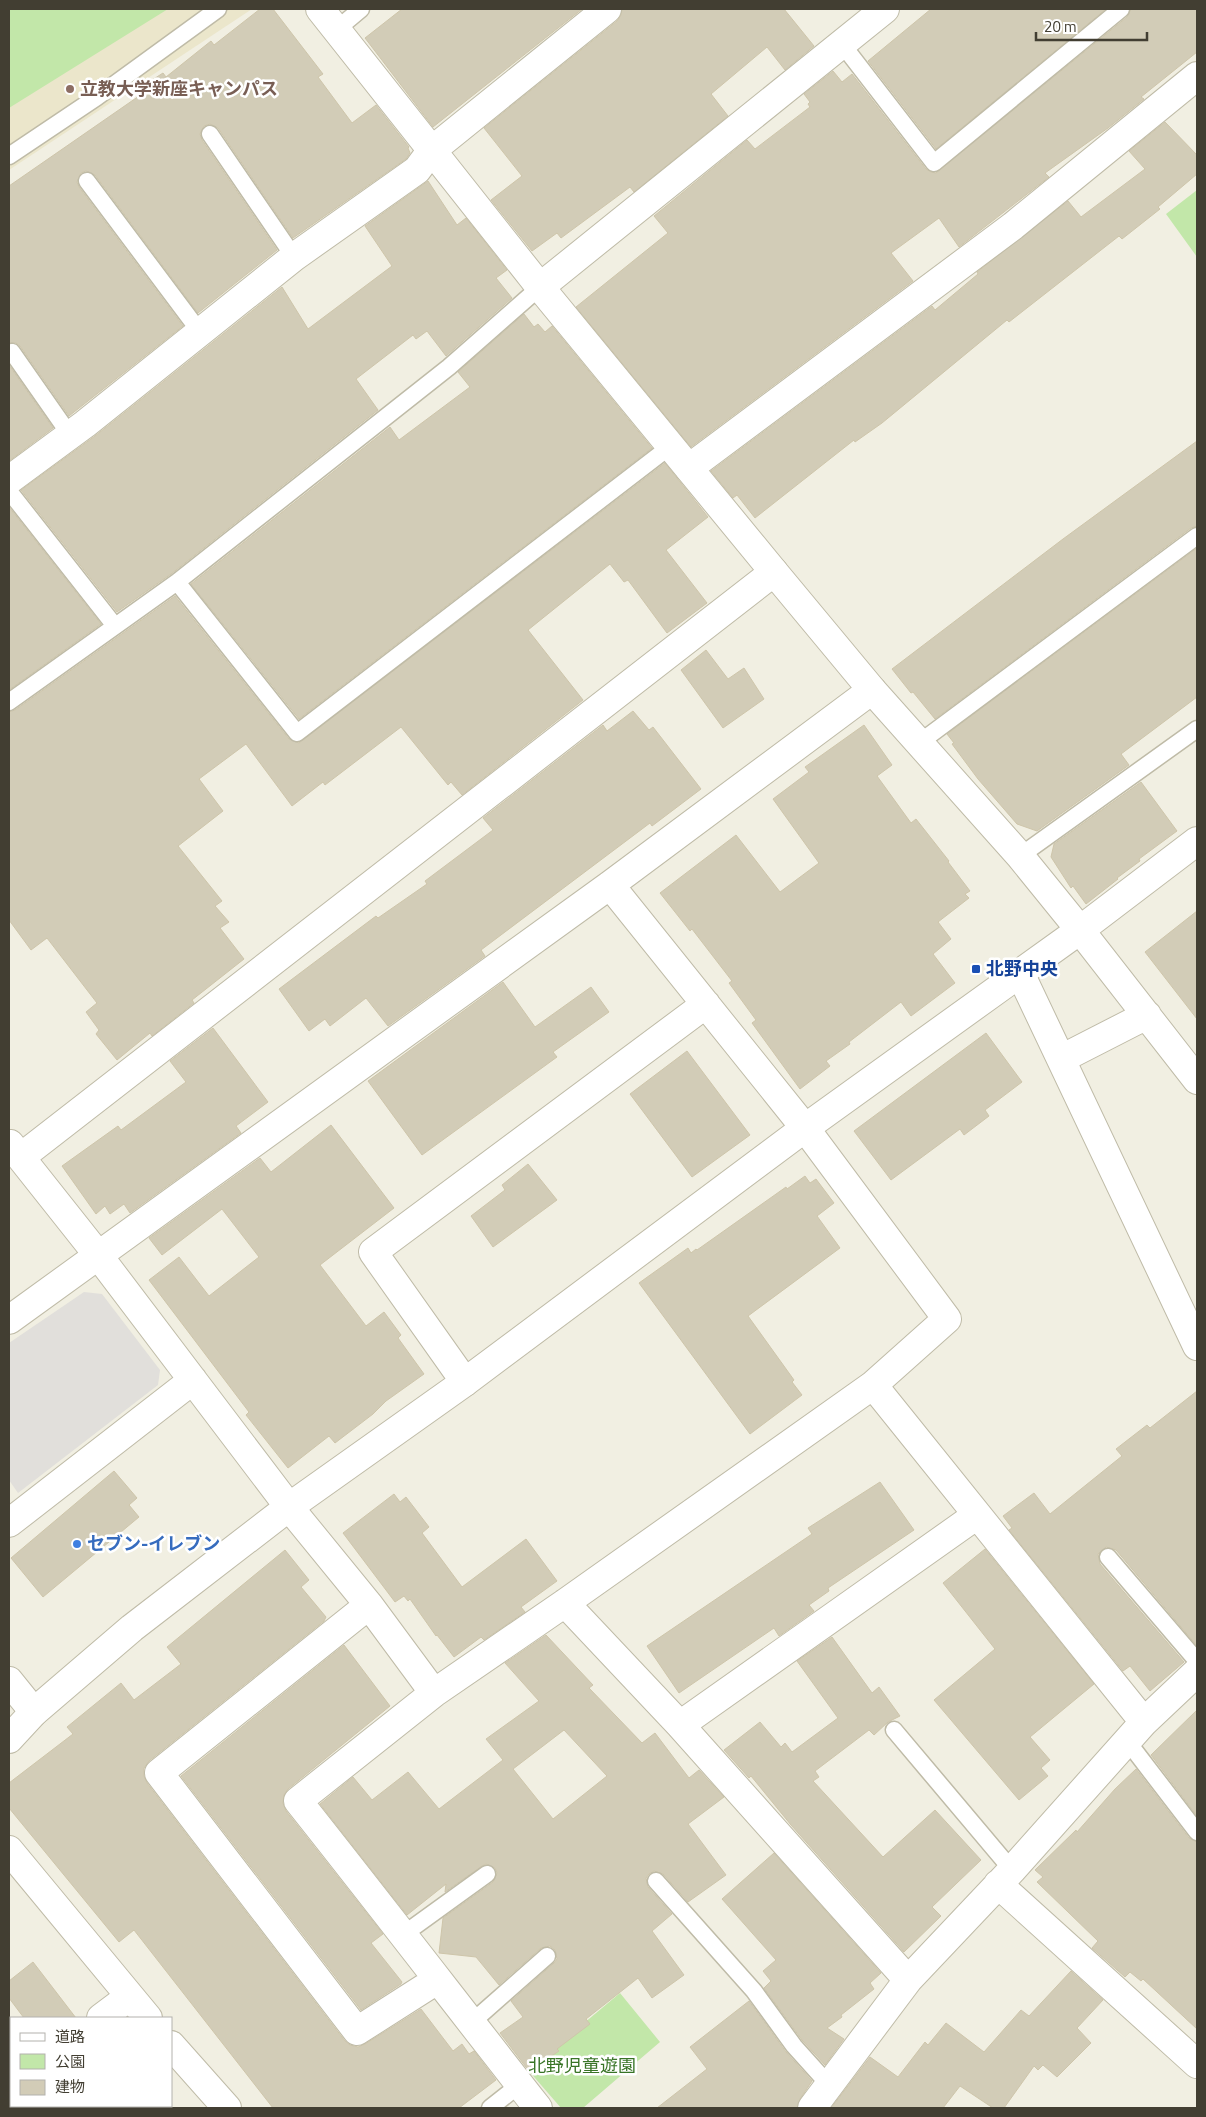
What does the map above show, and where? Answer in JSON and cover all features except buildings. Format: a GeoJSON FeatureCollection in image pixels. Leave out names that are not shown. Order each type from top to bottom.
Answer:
{"type":"FeatureCollection","features":[{"type":"Feature","properties":{"kind":"street"},"geometry":{"type":"LineString","coordinates":[[320,9],[540,287],[872,690],[1020,856],[1197,1080]]}},
{"type":"Feature","properties":{"kind":"street"},"geometry":{"type":"LineString","coordinates":[[9,480],[70,435],[294,257],[417,170],[431,151],[608,9]]}},
{"type":"Feature","properties":{"kind":"street"},"geometry":{"type":"LineString","coordinates":[[540,287],[885,9]]}},
{"type":"Feature","properties":{"kind":"street"},"geometry":{"type":"LineString","coordinates":[[689,468],[1013,226],[1197,76]]}},
{"type":"Feature","properties":{"kind":"street"},"geometry":{"type":"LineString","coordinates":[[434,1693],[369,1605],[289,1507],[15,1150],[774,572]]}},
{"type":"Feature","properties":{"kind":"street"},"geometry":{"type":"LineString","coordinates":[[9,1320],[610,885],[872,690]]}},
{"type":"Feature","properties":{"kind":"street"},"geometry":{"type":"LineString","coordinates":[[9,1739],[34,1712],[132,1628],[289,1507],[464,1382],[806,1128],[1197,843]]}},
{"type":"Feature","properties":{"kind":"street"},"geometry":{"type":"LineString","coordinates":[[538,2108],[437,1980],[404,1934],[298,1801],[434,1693],[565,1603],[873,1385],[947,1320],[806,1128],[610,885]]}},
{"type":"Feature","properties":{"kind":"street"},"geometry":{"type":"LineString","coordinates":[[1020,973],[1197,1346]]}},
{"type":"Feature","properties":{"kind":"street"},"geometry":{"type":"LineString","coordinates":[[464,1382],[373,1252],[706,1004]]}},
{"type":"Feature","properties":{"kind":"street"},"geometry":{"type":"LineString","coordinates":[[1061,1059],[1147,1015]]}},
{"type":"Feature","properties":{"kind":"street"},"geometry":{"type":"LineString","coordinates":[[9,1523],[193,1380]]}},
{"type":"Feature","properties":{"kind":"street"},"geometry":{"type":"LineString","coordinates":[[873,1385],[977,1515],[1136,1732]]}},
{"type":"Feature","properties":{"kind":"street"},"geometry":{"type":"LineString","coordinates":[[680,1725],[977,1515]]}},
{"type":"Feature","properties":{"kind":"street"},"geometry":{"type":"LineString","coordinates":[[565,1603],[680,1725],[908,1980]]}},
{"type":"Feature","properties":{"kind":"street"},"geometry":{"type":"LineString","coordinates":[[369,1605],[159,1773],[357,2031],[437,1980]]}},
{"type":"Feature","properties":{"kind":"street"},"geometry":{"type":"LineString","coordinates":[[812,2108],[908,1980],[1005,1877],[1136,1732],[1197,1672]]}},
{"type":"Feature","properties":{"kind":"street"},"geometry":{"type":"LineString","coordinates":[[9,1680],[34,1712]]}},
{"type":"Feature","properties":{"kind":"street"},"geometry":{"type":"LineString","coordinates":[[9,1850],[147,2017]]}},
{"type":"Feature","properties":{"kind":"street"},"geometry":{"type":"LineString","coordinates":[[1005,1877],[1197,2064]]}},
{"type":"Feature","properties":{"kind":"street"},"geometry":{"type":"LineString","coordinates":[[102,2017],[129,1997]]}},
{"type":"Feature","properties":{"kind":"street"},"geometry":{"type":"LineString","coordinates":[[172,2046],[227,2108]]}},
{"type":"Feature","properties":{"kind":"lane"},"geometry":{"type":"LineString","coordinates":[[9,156],[97,97],[218,9]]}},
{"type":"Feature","properties":{"kind":"lane"},"geometry":{"type":"LineString","coordinates":[[336,30],[361,9]]}},
{"type":"Feature","properties":{"kind":"lane"},"geometry":{"type":"LineString","coordinates":[[842,44],[934,163],[1121,9]]}},
{"type":"Feature","properties":{"kind":"lane"},"geometry":{"type":"LineString","coordinates":[[210,134],[294,257]]}},
{"type":"Feature","properties":{"kind":"lane"},"geometry":{"type":"LineString","coordinates":[[87,180],[200,332]]}},
{"type":"Feature","properties":{"kind":"lane"},"geometry":{"type":"LineString","coordinates":[[9,702],[177,582],[449,367],[540,287]]}},
{"type":"Feature","properties":{"kind":"lane"},"geometry":{"type":"LineString","coordinates":[[12,352],[70,435]]}},
{"type":"Feature","properties":{"kind":"lane"},"geometry":{"type":"LineString","coordinates":[[177,582],[297,732],[672,446]]}},
{"type":"Feature","properties":{"kind":"lane"},"geometry":{"type":"LineString","coordinates":[[9,491],[115,626]]}},
{"type":"Feature","properties":{"kind":"lane"},"geometry":{"type":"LineString","coordinates":[[920,744],[1197,536]]}},
{"type":"Feature","properties":{"kind":"lane"},"geometry":{"type":"LineString","coordinates":[[1020,856],[1197,729]]}},
{"type":"Feature","properties":{"kind":"lane"},"geometry":{"type":"LineString","coordinates":[[1108,1557],[1197,1661]]}},
{"type":"Feature","properties":{"kind":"lane"},"geometry":{"type":"LineString","coordinates":[[894,1730],[1005,1877]]}},
{"type":"Feature","properties":{"kind":"lane"},"geometry":{"type":"LineString","coordinates":[[1136,1732],[1197,1832]]}},
{"type":"Feature","properties":{"kind":"lane"},"geometry":{"type":"LineString","coordinates":[[404,1934],[487,1874]]}},
{"type":"Feature","properties":{"kind":"lane"},"geometry":{"type":"LineString","coordinates":[[656,1881],[754,1991],[794,2046],[830,2086]]}},
{"type":"Feature","properties":{"kind":"lane"},"geometry":{"type":"LineString","coordinates":[[471,2023],[547,1956]]}},
{"type":"Feature","properties":{"kind":"lane"},"geometry":{"type":"LineString","coordinates":[[490,2108],[519,2085]]}},
{"type":"Feature","properties":{"kind":"shaded area","name":"立教大学新座キャンパス"},"geometry":{"type":"Polygon","coordinates":[[[9,9],[252,9],[9,170],[9,9]]]}},
{"type":"Feature","properties":{"kind":"shaded area"},"geometry":{"type":"Polygon","coordinates":[[[84,1292],[102,1294],[160,1370],[158,1385],[18,1493],[9,1480],[9,1343],[84,1292]]]}},
{"type":"Feature","properties":{"kind":"green space"},"geometry":{"type":"Polygon","coordinates":[[[9,9],[168,9],[9,108],[9,9]]]}},
{"type":"Feature","properties":{"kind":"green space"},"geometry":{"type":"Polygon","coordinates":[[[1197,190],[1197,257],[1166,214],[1197,190]]]}},
{"type":"Feature","properties":{"kind":"green space","name":"北野児童遊園"},"geometry":{"type":"Polygon","coordinates":[[[620,1993],[660,2042],[583,2108],[561,2108],[528,2070],[620,1993]]]}},
{"type":"Feature","properties":{"kind":"place","name":"立教大学新座キャンパス"},"geometry":{"type":"Point","coordinates":[70,89]}},
{"type":"Feature","properties":{"kind":"place","name":"北野中央"},"geometry":{"type":"Point","coordinates":[976,969]}},
{"type":"Feature","properties":{"kind":"place","name":"セブン-イレブン"},"geometry":{"type":"Point","coordinates":[77,1544]}}]}
